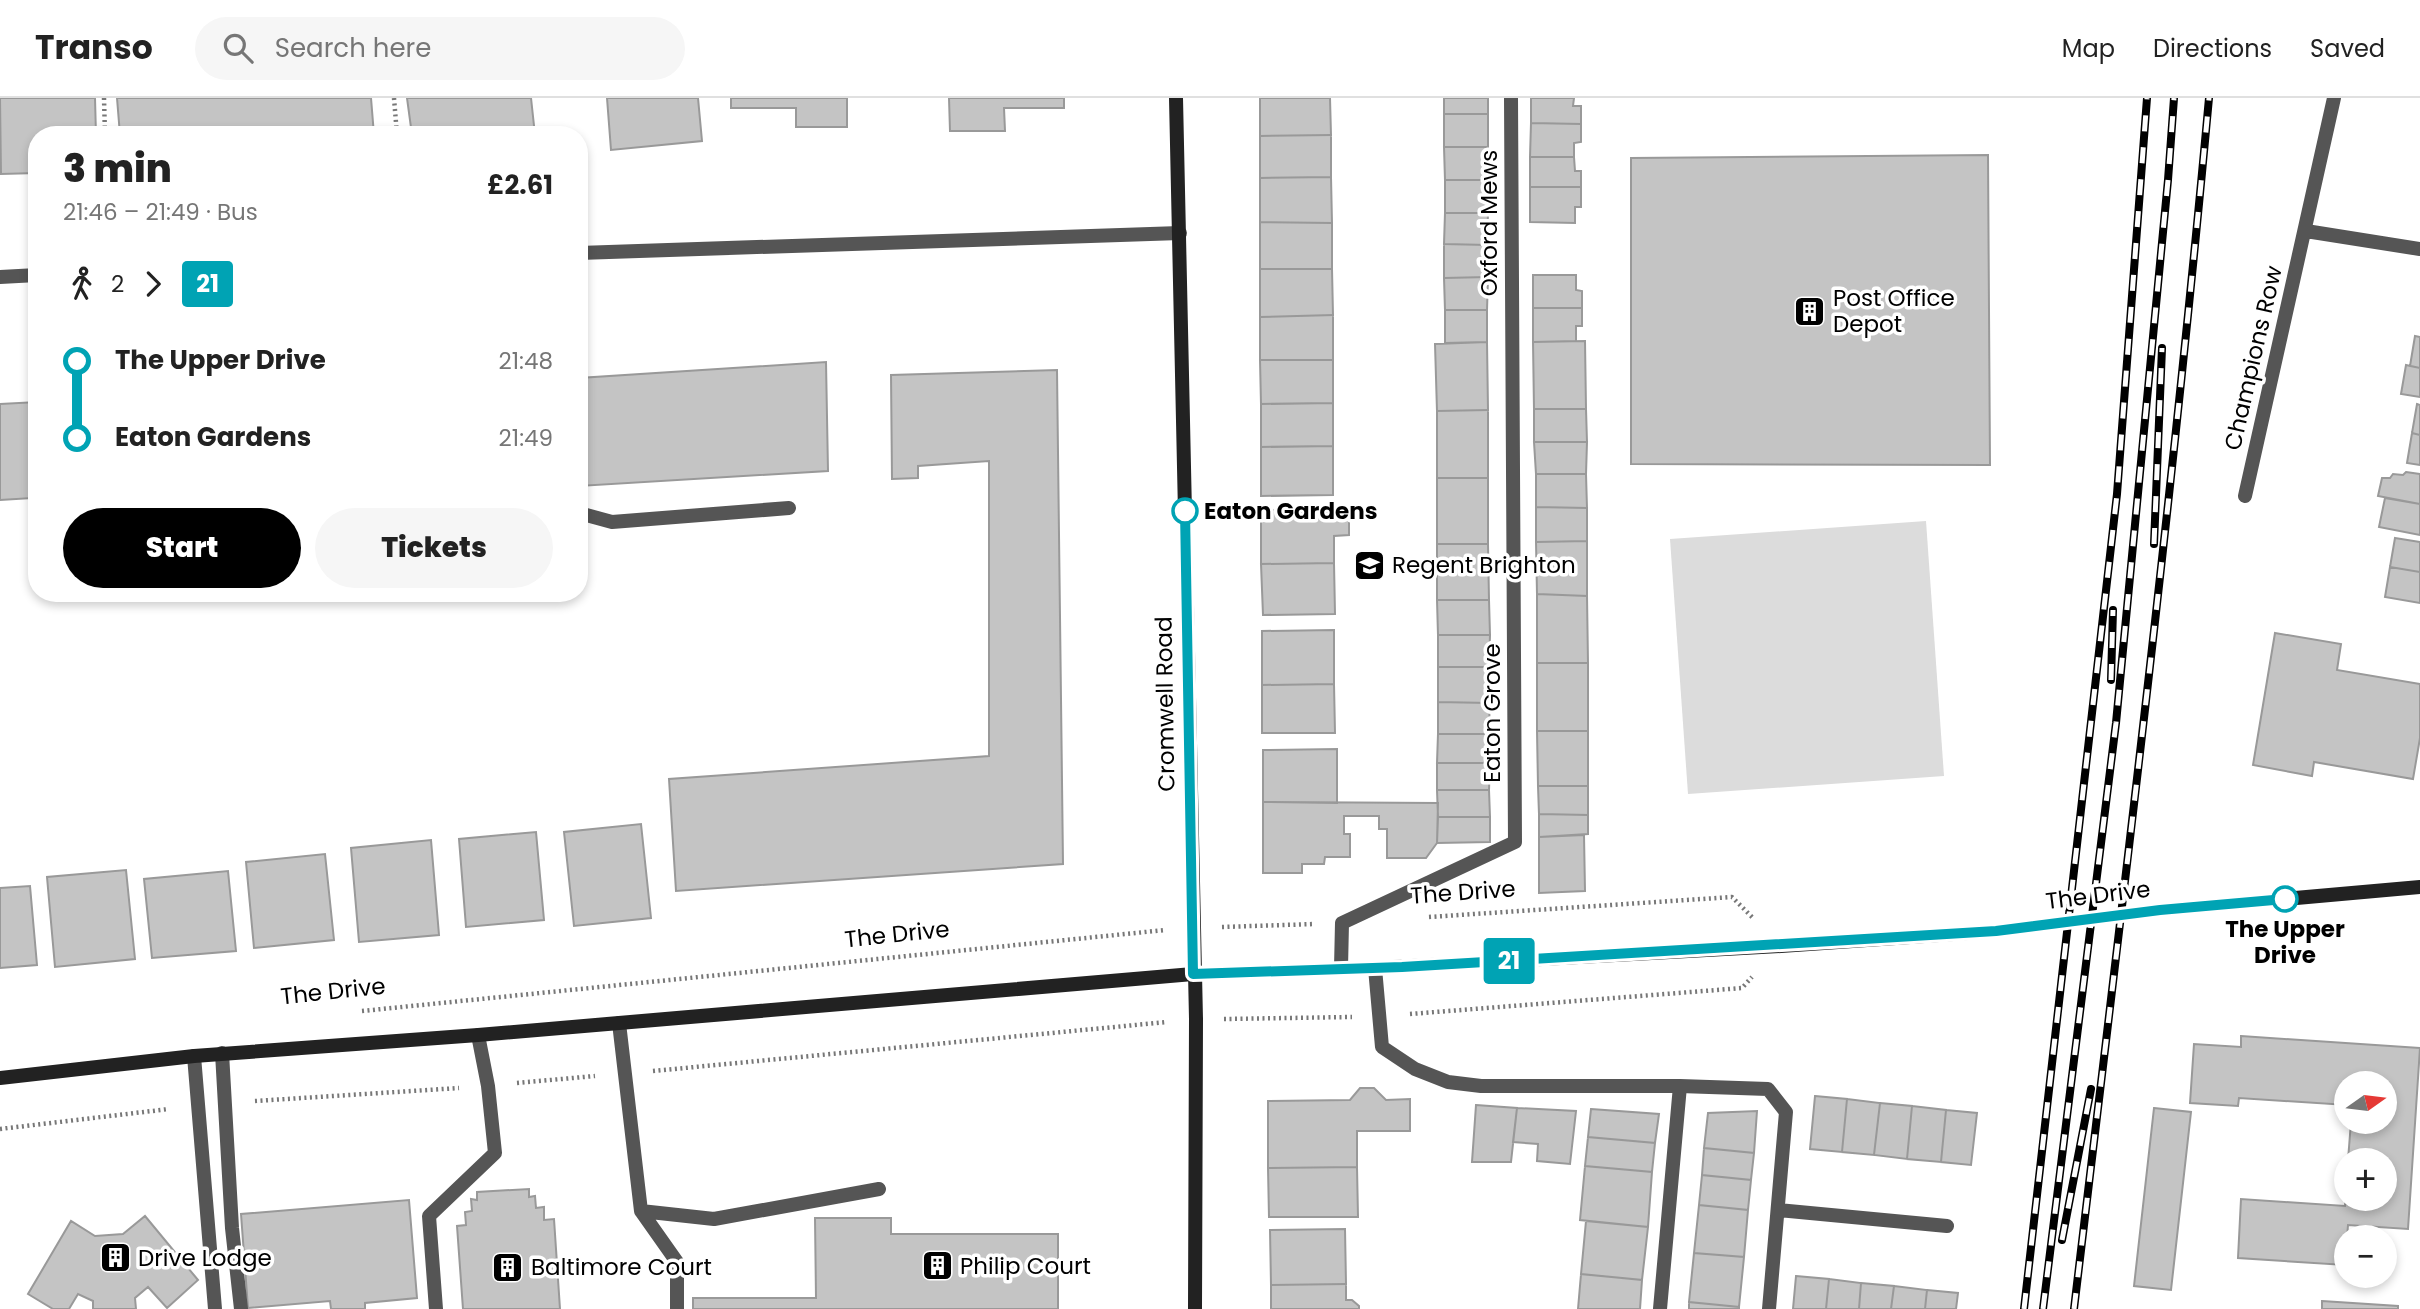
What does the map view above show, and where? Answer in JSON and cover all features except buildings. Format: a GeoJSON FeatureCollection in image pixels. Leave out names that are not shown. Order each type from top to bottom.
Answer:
{"type":"FeatureCollection","features":[{"type":"Feature","properties":{"kind":"main road","name":"Cromwell Road"},"geometry":{"type":"LineString","coordinates":[[1176,98],[1196,1019],[1195,1309]]}},
{"type":"Feature","properties":{"kind":"main road","name":"The Drive"},"geometry":{"type":"LineString","coordinates":[[0,1078],[194,1056],[478,1035],[1193,974],[1376,968],[1781,946],[1996,931],[2160,910],[2420,887]]}},
{"type":"Feature","properties":{"kind":"street","name":"Oxford Mews"},"geometry":{"type":"LineString","coordinates":[[1511,98],[1513,347]]}},
{"type":"Feature","properties":{"kind":"street","name":"Champions Row"},"geometry":{"type":"LineString","coordinates":[[2245,496],[2334,98]]}},
{"type":"Feature","properties":{"kind":"street"},"geometry":{"type":"LineString","coordinates":[[2306,230],[2420,249]]}},
{"type":"Feature","properties":{"kind":"street"},"geometry":{"type":"LineString","coordinates":[[588,253],[1180,233]]}},
{"type":"Feature","properties":{"kind":"street"},"geometry":{"type":"LineString","coordinates":[[0,277],[28,275]]}},
{"type":"Feature","properties":{"kind":"street","name":"Eaton Grove"},"geometry":{"type":"LineString","coordinates":[[1342,923],[1515,842],[1513,347]]}},
{"type":"Feature","properties":{"kind":"street"},"geometry":{"type":"LineString","coordinates":[[588,515],[612,522],[789,508]]}},
{"type":"Feature","properties":{"kind":"street"},"geometry":{"type":"LineString","coordinates":[[1341,968],[1342,923]]}},
{"type":"Feature","properties":{"kind":"street"},"geometry":{"type":"LineString","coordinates":[[1376,968],[1382,1046],[1415,1069],[1448,1082],[1481,1086],[1768,1089],[1786,1112],[1769,1309]]}},
{"type":"Feature","properties":{"kind":"street"},"geometry":{"type":"LineString","coordinates":[[619,1023],[641,1210],[677,1262],[677,1309]]}},
{"type":"Feature","properties":{"kind":"street"},"geometry":{"type":"LineString","coordinates":[[436,1309],[429,1216],[495,1153],[488,1086],[478,1035]]}},
{"type":"Feature","properties":{"kind":"street"},"geometry":{"type":"LineString","coordinates":[[222,1054],[232,1228],[241,1309]]}},
{"type":"Feature","properties":{"kind":"street"},"geometry":{"type":"LineString","coordinates":[[194,1056],[215,1309]]}},
{"type":"Feature","properties":{"kind":"street"},"geometry":{"type":"LineString","coordinates":[[1660,1309],[1680,1086]]}},
{"type":"Feature","properties":{"kind":"street"},"geometry":{"type":"LineString","coordinates":[[641,1210],[714,1219],[878,1189]]}},
{"type":"Feature","properties":{"kind":"street"},"geometry":{"type":"LineString","coordinates":[[1778,1210],[1947,1226]]}},
{"type":"Feature","properties":{"kind":"path"},"geometry":{"type":"LineString","coordinates":[[104,98],[105,126]]}},
{"type":"Feature","properties":{"kind":"path"},"geometry":{"type":"LineString","coordinates":[[394,98],[396,126]]}},
{"type":"Feature","properties":{"kind":"path","name":"The Drive"},"geometry":{"type":"LineString","coordinates":[[1426,918],[1732,897],[1781,946]]}},
{"type":"Feature","properties":{"kind":"path","name":"The Drive"},"geometry":{"type":"LineString","coordinates":[[360,1011],[1192,928],[1342,923]]}},
{"type":"Feature","properties":{"kind":"path"},"geometry":{"type":"LineString","coordinates":[[224,1103],[488,1086],[1196,1019],[1379,1017],[1742,988],[1781,946]]}},
{"type":"Feature","properties":{"kind":"path"},"geometry":{"type":"LineString","coordinates":[[0,1129],[199,1105]]}},
{"type":"Feature","properties":{"kind":"shaded area"},"geometry":{"type":"Polygon","coordinates":[[[1926,521],[1944,776],[1688,794],[1670,539],[1926,521]]]}},
{"type":"Feature","properties":{"kind":"railway"},"geometry":{"type":"LineString","coordinates":[[2024,1309],[2117,494],[2147,98]]}},
{"type":"Feature","properties":{"kind":"railway"},"geometry":{"type":"LineString","coordinates":[[2043,1309],[2116,723],[2174,98]]}},
{"type":"Feature","properties":{"kind":"railway"},"geometry":{"type":"LineString","coordinates":[[2074,1309],[2163,553],[2209,98]]}},
{"type":"Feature","properties":{"kind":"railway"},"geometry":{"type":"LineString","coordinates":[[2154,544],[2162,348]]}},
{"type":"Feature","properties":{"kind":"railway"},"geometry":{"type":"LineString","coordinates":[[2111,680],[2113,610]]}},
{"type":"Feature","properties":{"kind":"railway"},"geometry":{"type":"LineString","coordinates":[[2062,1240],[2091,1089]]}},
{"type":"Feature","properties":{"kind":"bus line","name":"21"},"geometry":{"type":"LineString","coordinates":[[1185,511],[1193,974],[1402,967],[1781,946],[1996,931],[2160,910],[2285,899]]}},
{"type":"Feature","properties":{"kind":"place","name":"Post Office Depot"},"geometry":{"type":"Point","coordinates":[1810,311]}},
{"type":"Feature","properties":{"kind":"place","name":"Eaton Gardens"},"geometry":{"type":"Point","coordinates":[1185,511]}},
{"type":"Feature","properties":{"kind":"place","name":"Regent Brighton"},"geometry":{"type":"Point","coordinates":[1369,565]}},
{"type":"Feature","properties":{"kind":"place","name":"The Upper Drive"},"geometry":{"type":"Point","coordinates":[2285,899]}},
{"type":"Feature","properties":{"kind":"place","name":"Drive Lodge"},"geometry":{"type":"Point","coordinates":[115,1258]}},
{"type":"Feature","properties":{"kind":"place","name":"Philip Court"},"geometry":{"type":"Point","coordinates":[937,1266]}},
{"type":"Feature","properties":{"kind":"place","name":"Baltimore Court"},"geometry":{"type":"Point","coordinates":[508,1267]}}]}
